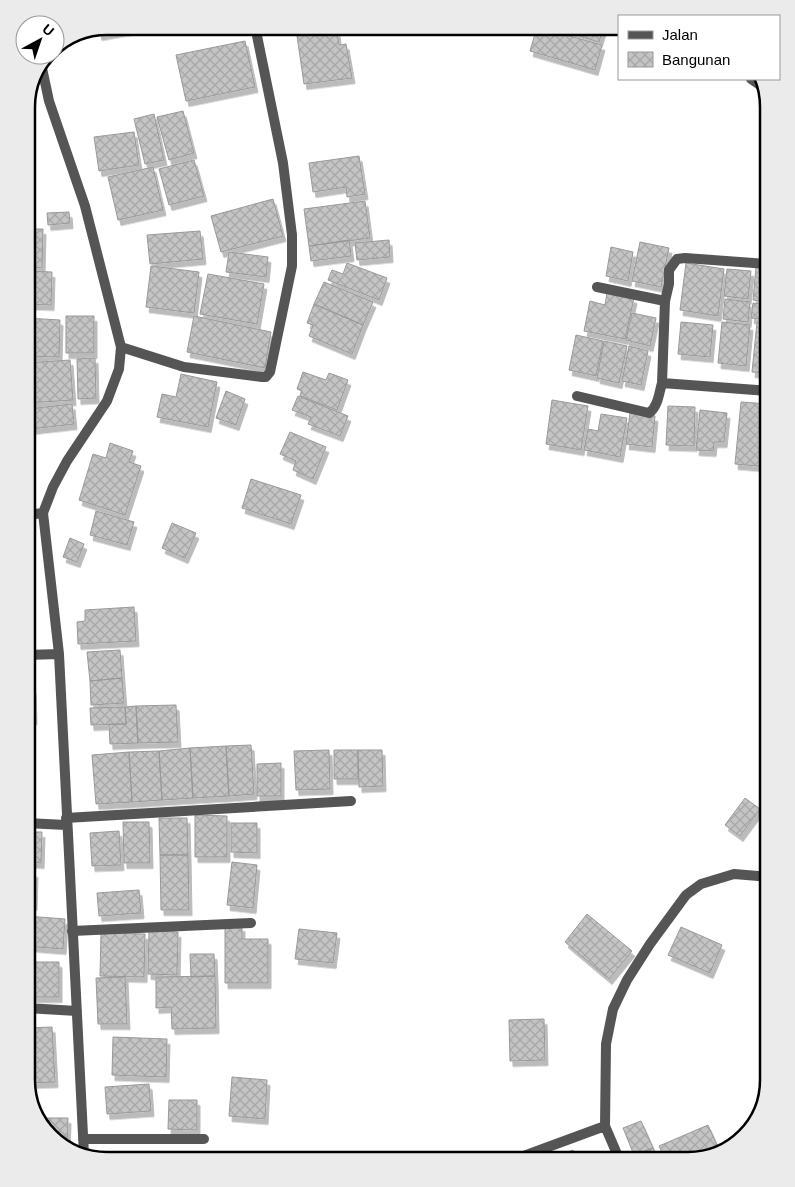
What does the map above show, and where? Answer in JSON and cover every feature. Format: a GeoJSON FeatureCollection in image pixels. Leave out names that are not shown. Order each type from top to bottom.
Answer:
{"type":"FeatureCollection","features":[{"type":"Feature","properties":{"kind":"street"},"geometry":{"type":"LineString","coordinates":[[121,347],[184,367],[262,377],[270,372],[292,266],[293,249],[283,163],[257,35]]}},
{"type":"Feature","properties":{"kind":"street"},"geometry":{"type":"LineString","coordinates":[[43,75],[49,101],[85,206],[121,347],[119,369],[107,401],[52,487],[43,513],[59,654],[84,1148]]}},
{"type":"Feature","properties":{"kind":"street"},"geometry":{"type":"LineString","coordinates":[[577,396],[649,414],[656,404],[662,383],[665,301],[669,284],[669,270],[677,259],[760,263]]}},
{"type":"Feature","properties":{"kind":"street"},"geometry":{"type":"LineString","coordinates":[[597,288],[665,301]]}},
{"type":"Feature","properties":{"kind":"street"},"geometry":{"type":"LineString","coordinates":[[662,383],[760,390]]}},
{"type":"Feature","properties":{"kind":"street"},"geometry":{"type":"LineString","coordinates":[[35,514],[43,513]]}},
{"type":"Feature","properties":{"kind":"street"},"geometry":{"type":"LineString","coordinates":[[35,655],[59,654]]}},
{"type":"Feature","properties":{"kind":"street"},"geometry":{"type":"LineString","coordinates":[[35,823],[351,801]]}},
{"type":"Feature","properties":{"kind":"street"},"geometry":{"type":"LineString","coordinates":[[616,1152],[605,1126],[606,1044],[613,1009],[627,980],[650,944],[686,895],[700,884],[734,874],[760,876]]}},
{"type":"Feature","properties":{"kind":"street"},"geometry":{"type":"LineString","coordinates":[[72,931],[251,923]]}},
{"type":"Feature","properties":{"kind":"street"},"geometry":{"type":"LineString","coordinates":[[35,1009],[78,1011]]}},
{"type":"Feature","properties":{"kind":"street"},"geometry":{"type":"LineString","coordinates":[[534,1152],[605,1126]]}},
{"type":"Feature","properties":{"kind":"street"},"geometry":{"type":"LineString","coordinates":[[83,1139],[204,1139]]}},
{"type":"Feature","properties":{"kind":"building"},"geometry":{"type":"Polygon","coordinates":[[[338,35],[339,45],[346,44],[352,78],[304,84],[297,36],[338,35]]]}},
{"type":"Feature","properties":{"kind":"building"},"geometry":{"type":"Polygon","coordinates":[[[535,35],[566,35],[602,45],[595,70],[530,51],[535,35]]]}},
{"type":"Feature","properties":{"kind":"building"},"geometry":{"type":"Polygon","coordinates":[[[576,35],[601,35],[599,42],[576,35]]]}},
{"type":"Feature","properties":{"kind":"building"},"geometry":{"type":"Polygon","coordinates":[[[245,41],[255,87],[186,101],[176,55],[245,41]]]}},
{"type":"Feature","properties":{"kind":"building"},"geometry":{"type":"Polygon","coordinates":[[[183,111],[194,153],[169,160],[157,117],[183,111]]]}},
{"type":"Feature","properties":{"kind":"building"},"geometry":{"type":"Polygon","coordinates":[[[154,114],[164,160],[145,164],[134,119],[154,114]]]}},
{"type":"Feature","properties":{"kind":"building"},"geometry":{"type":"Polygon","coordinates":[[[134,132],[139,165],[99,171],[94,137],[134,132]]]}},
{"type":"Feature","properties":{"kind":"building"},"geometry":{"type":"Polygon","coordinates":[[[359,156],[365,194],[347,197],[346,187],[313,192],[309,163],[359,156]]]}},
{"type":"Feature","properties":{"kind":"building"},"geometry":{"type":"Polygon","coordinates":[[[194,160],[204,196],[169,205],[159,169],[194,160]]]}},
{"type":"Feature","properties":{"kind":"building"},"geometry":{"type":"Polygon","coordinates":[[[153,167],[163,210],[118,220],[108,177],[153,167]]]}},
{"type":"Feature","properties":{"kind":"building"},"geometry":{"type":"Polygon","coordinates":[[[273,199],[283,236],[221,252],[211,216],[273,199]]]}},
{"type":"Feature","properties":{"kind":"building"},"geometry":{"type":"Polygon","coordinates":[[[365,201],[370,238],[309,246],[304,209],[365,201]]]}},
{"type":"Feature","properties":{"kind":"building"},"geometry":{"type":"Polygon","coordinates":[[[69,212],[70,223],[48,225],[47,213],[69,212]]]}},
{"type":"Feature","properties":{"kind":"building"},"geometry":{"type":"Polygon","coordinates":[[[35,229],[43,229],[42,268],[35,268],[35,229]]]}},
{"type":"Feature","properties":{"kind":"building"},"geometry":{"type":"Polygon","coordinates":[[[200,231],[203,259],[150,264],[147,235],[200,231]]]}},
{"type":"Feature","properties":{"kind":"building"},"geometry":{"type":"Polygon","coordinates":[[[349,240],[351,256],[311,261],[309,246],[349,240]]]}},
{"type":"Feature","properties":{"kind":"building"},"geometry":{"type":"Polygon","coordinates":[[[389,240],[390,257],[357,260],[355,243],[389,240]]]}},
{"type":"Feature","properties":{"kind":"building"},"geometry":{"type":"Polygon","coordinates":[[[640,242],[669,248],[661,287],[632,281],[640,242]]]}},
{"type":"Feature","properties":{"kind":"building"},"geometry":{"type":"Polygon","coordinates":[[[611,247],[633,252],[628,281],[606,276],[611,247]]]}},
{"type":"Feature","properties":{"kind":"building"},"geometry":{"type":"Polygon","coordinates":[[[229,252],[268,257],[266,277],[226,272],[229,252]]]}},
{"type":"Feature","properties":{"kind":"building"},"geometry":{"type":"Polygon","coordinates":[[[347,263],[387,278],[379,300],[328,280],[332,270],[343,274],[347,263]]]}},
{"type":"Feature","properties":{"kind":"building"},"geometry":{"type":"Polygon","coordinates":[[[686,263],[724,269],[718,316],[680,310],[686,263]]]}},
{"type":"Feature","properties":{"kind":"building"},"geometry":{"type":"Polygon","coordinates":[[[151,266],[199,272],[194,313],[146,307],[151,266]]]}},
{"type":"Feature","properties":{"kind":"building"},"geometry":{"type":"Polygon","coordinates":[[[756,267],[760,267],[760,301],[753,300],[756,267]]]}},
{"type":"Feature","properties":{"kind":"building"},"geometry":{"type":"Polygon","coordinates":[[[727,269],[751,271],[748,299],[724,296],[727,269]]]}},
{"type":"Feature","properties":{"kind":"building"},"geometry":{"type":"Polygon","coordinates":[[[35,271],[52,272],[51,305],[35,304],[35,271]]]}},
{"type":"Feature","properties":{"kind":"building"},"geometry":{"type":"Polygon","coordinates":[[[208,274],[264,284],[257,324],[200,314],[208,274]]]}},
{"type":"Feature","properties":{"kind":"building"},"geometry":{"type":"Polygon","coordinates":[[[324,282],[373,302],[363,325],[314,304],[324,282]]]}},
{"type":"Feature","properties":{"kind":"building"},"geometry":{"type":"Polygon","coordinates":[[[607,293],[634,298],[625,339],[584,331],[590,301],[605,305],[607,293]]]}},
{"type":"Feature","properties":{"kind":"building"},"geometry":{"type":"Polygon","coordinates":[[[725,299],[750,302],[748,322],[723,319],[725,299]]]}},
{"type":"Feature","properties":{"kind":"building"},"geometry":{"type":"Polygon","coordinates":[[[753,303],[760,304],[760,319],[751,318],[753,303]]]}},
{"type":"Feature","properties":{"kind":"building"},"geometry":{"type":"Polygon","coordinates":[[[314,304],[363,325],[352,354],[309,336],[313,325],[307,323],[314,304]]]}},
{"type":"Feature","properties":{"kind":"building"},"geometry":{"type":"Polygon","coordinates":[[[632,313],[656,318],[650,346],[626,340],[632,313]]]}},
{"type":"Feature","properties":{"kind":"building"},"geometry":{"type":"Polygon","coordinates":[[[66,316],[94,316],[94,353],[66,353],[66,316]]]}},
{"type":"Feature","properties":{"kind":"building"},"geometry":{"type":"Polygon","coordinates":[[[194,316],[271,332],[265,368],[187,352],[194,316]]]}},
{"type":"Feature","properties":{"kind":"building"},"geometry":{"type":"Polygon","coordinates":[[[35,319],[60,320],[59,357],[35,356],[35,319]]]}},
{"type":"Feature","properties":{"kind":"building"},"geometry":{"type":"Polygon","coordinates":[[[681,322],[713,325],[710,357],[678,354],[681,322]]]}},
{"type":"Feature","properties":{"kind":"building"},"geometry":{"type":"Polygon","coordinates":[[[722,322],[750,325],[746,366],[718,363],[722,322]]]}},
{"type":"Feature","properties":{"kind":"building"},"geometry":{"type":"Polygon","coordinates":[[[757,322],[760,322],[760,372],[752,372],[757,322]]]}},
{"type":"Feature","properties":{"kind":"building"},"geometry":{"type":"Polygon","coordinates":[[[576,335],[603,341],[596,376],[569,370],[576,335]]]}},
{"type":"Feature","properties":{"kind":"building"},"geometry":{"type":"Polygon","coordinates":[[[604,341],[627,346],[619,383],[597,378],[604,341]]]}},
{"type":"Feature","properties":{"kind":"building"},"geometry":{"type":"Polygon","coordinates":[[[629,346],[648,351],[641,385],[622,381],[629,346]]]}},
{"type":"Feature","properties":{"kind":"building"},"geometry":{"type":"Polygon","coordinates":[[[95,358],[96,398],[78,399],[77,359],[95,358]]]}},
{"type":"Feature","properties":{"kind":"building"},"geometry":{"type":"Polygon","coordinates":[[[70,360],[73,400],[35,402],[35,362],[70,360]]]}},
{"type":"Feature","properties":{"kind":"building"},"geometry":{"type":"Polygon","coordinates":[[[303,372],[326,380],[329,373],[348,380],[337,410],[300,396],[302,391],[297,389],[303,372]]]}},
{"type":"Feature","properties":{"kind":"building"},"geometry":{"type":"Polygon","coordinates":[[[181,374],[217,382],[208,427],[157,417],[162,394],[176,397],[181,374]]]}},
{"type":"Feature","properties":{"kind":"building"},"geometry":{"type":"Polygon","coordinates":[[[226,391],[245,399],[236,425],[216,418],[226,391]]]}},
{"type":"Feature","properties":{"kind":"building"},"geometry":{"type":"Polygon","coordinates":[[[298,396],[348,416],[340,436],[308,424],[311,417],[292,410],[298,396]]]}},
{"type":"Feature","properties":{"kind":"building"},"geometry":{"type":"Polygon","coordinates":[[[552,400],[588,406],[581,450],[546,444],[552,400]]]}},
{"type":"Feature","properties":{"kind":"building"},"geometry":{"type":"Polygon","coordinates":[[[741,402],[760,403],[760,466],[735,464],[741,402]]]}},
{"type":"Feature","properties":{"kind":"building"},"geometry":{"type":"Polygon","coordinates":[[[72,404],[74,424],[35,428],[35,408],[72,404]]]}},
{"type":"Feature","properties":{"kind":"building"},"geometry":{"type":"Polygon","coordinates":[[[668,406],[695,407],[694,446],[666,445],[668,406]]]}},
{"type":"Feature","properties":{"kind":"building"},"geometry":{"type":"Polygon","coordinates":[[[700,410],[727,413],[724,442],[714,442],[713,451],[696,450],[700,410]]]}},
{"type":"Feature","properties":{"kind":"building"},"geometry":{"type":"Polygon","coordinates":[[[630,413],[655,416],[652,447],[626,444],[630,413]]]}},
{"type":"Feature","properties":{"kind":"building"},"geometry":{"type":"Polygon","coordinates":[[[601,414],[627,418],[620,457],[584,450],[588,429],[598,431],[601,414]]]}},
{"type":"Feature","properties":{"kind":"building"},"geometry":{"type":"Polygon","coordinates":[[[290,432],[326,447],[313,479],[293,470],[296,461],[280,454],[290,432]]]}},
{"type":"Feature","properties":{"kind":"building"},"geometry":{"type":"Polygon","coordinates":[[[110,443],[133,451],[129,462],[141,466],[125,515],[79,500],[93,454],[106,458],[110,443]]]}},
{"type":"Feature","properties":{"kind":"building"},"geometry":{"type":"Polygon","coordinates":[[[251,479],[301,495],[291,524],[242,508],[251,479]]]}},
{"type":"Feature","properties":{"kind":"building"},"geometry":{"type":"Polygon","coordinates":[[[96,511],[134,522],[127,545],[90,535],[96,511]]]}},
{"type":"Feature","properties":{"kind":"building"},"geometry":{"type":"Polygon","coordinates":[[[172,523],[196,533],[185,558],[162,548],[172,523]]]}},
{"type":"Feature","properties":{"kind":"building"},"geometry":{"type":"Polygon","coordinates":[[[70,538],[84,544],[77,562],[63,557],[70,538]]]}},
{"type":"Feature","properties":{"kind":"building"},"geometry":{"type":"Polygon","coordinates":[[[134,607],[136,641],[78,644],[77,622],[85,621],[85,610],[134,607]]]}},
{"type":"Feature","properties":{"kind":"building"},"geometry":{"type":"Polygon","coordinates":[[[120,650],[122,678],[90,681],[87,652],[120,650]]]}},
{"type":"Feature","properties":{"kind":"building"},"geometry":{"type":"Polygon","coordinates":[[[122,678],[124,703],[91,705],[90,681],[122,678]]]}},
{"type":"Feature","properties":{"kind":"building"},"geometry":{"type":"Polygon","coordinates":[[[176,705],[178,742],[138,743],[136,706],[176,705]]]}},
{"type":"Feature","properties":{"kind":"building"},"geometry":{"type":"Polygon","coordinates":[[[136,706],[138,743],[110,744],[109,724],[126,724],[125,707],[136,706]]]}},
{"type":"Feature","properties":{"kind":"building"},"geometry":{"type":"Polygon","coordinates":[[[125,707],[126,724],[91,725],[90,708],[125,707]]]}},
{"type":"Feature","properties":{"kind":"building"},"geometry":{"type":"Polygon","coordinates":[[[251,745],[254,794],[229,796],[226,746],[251,745]]]}},
{"type":"Feature","properties":{"kind":"building"},"geometry":{"type":"Polygon","coordinates":[[[226,746],[229,796],[193,798],[190,748],[226,746]]]}},
{"type":"Feature","properties":{"kind":"building"},"geometry":{"type":"Polygon","coordinates":[[[190,748],[193,798],[162,800],[159,751],[190,748]]]}},
{"type":"Feature","properties":{"kind":"building"},"geometry":{"type":"Polygon","coordinates":[[[329,750],[330,789],[296,790],[294,751],[329,750]]]}},
{"type":"Feature","properties":{"kind":"building"},"geometry":{"type":"Polygon","coordinates":[[[334,750],[358,750],[358,779],[334,779],[334,750]]]}},
{"type":"Feature","properties":{"kind":"building"},"geometry":{"type":"Polygon","coordinates":[[[358,750],[382,750],[383,786],[359,787],[358,750]]]}},
{"type":"Feature","properties":{"kind":"building"},"geometry":{"type":"Polygon","coordinates":[[[159,751],[162,800],[132,802],[129,752],[159,751]]]}},
{"type":"Feature","properties":{"kind":"building"},"geometry":{"type":"Polygon","coordinates":[[[129,752],[132,802],[96,804],[92,755],[129,752]]]}},
{"type":"Feature","properties":{"kind":"building"},"geometry":{"type":"Polygon","coordinates":[[[281,763],[281,796],[257,796],[257,764],[281,763]]]}},
{"type":"Feature","properties":{"kind":"building"},"geometry":{"type":"Polygon","coordinates":[[[745,798],[760,809],[740,836],[725,825],[745,798]]]}},
{"type":"Feature","properties":{"kind":"building"},"geometry":{"type":"Polygon","coordinates":[[[195,815],[227,816],[227,857],[195,857],[195,815]]]}},
{"type":"Feature","properties":{"kind":"building"},"geometry":{"type":"Polygon","coordinates":[[[159,818],[187,818],[188,855],[160,855],[159,818]]]}},
{"type":"Feature","properties":{"kind":"building"},"geometry":{"type":"Polygon","coordinates":[[[123,822],[149,822],[150,863],[124,863],[123,822]]]}},
{"type":"Feature","properties":{"kind":"building"},"geometry":{"type":"Polygon","coordinates":[[[231,823],[257,823],[257,853],[231,852],[231,823]]]}},
{"type":"Feature","properties":{"kind":"building"},"geometry":{"type":"Polygon","coordinates":[[[119,831],[121,865],[92,866],[90,833],[119,831]]]}},
{"type":"Feature","properties":{"kind":"building"},"geometry":{"type":"Polygon","coordinates":[[[35,832],[42,832],[41,863],[35,863],[35,832]]]}},
{"type":"Feature","properties":{"kind":"building"},"geometry":{"type":"Polygon","coordinates":[[[160,855],[188,855],[189,910],[161,910],[160,855]]]}},
{"type":"Feature","properties":{"kind":"building"},"geometry":{"type":"Polygon","coordinates":[[[232,862],[257,865],[253,908],[227,905],[232,862]]]}},
{"type":"Feature","properties":{"kind":"building"},"geometry":{"type":"Polygon","coordinates":[[[139,890],[141,913],[99,916],[97,893],[139,890]]]}},
{"type":"Feature","properties":{"kind":"building"},"geometry":{"type":"Polygon","coordinates":[[[587,914],[632,951],[609,979],[565,942],[587,914]]]}},
{"type":"Feature","properties":{"kind":"building"},"geometry":{"type":"Polygon","coordinates":[[[35,917],[65,919],[63,949],[35,947],[35,917]]]}},
{"type":"Feature","properties":{"kind":"building"},"geometry":{"type":"Polygon","coordinates":[[[225,926],[242,926],[242,939],[268,939],[268,983],[225,983],[225,926]]]}},
{"type":"Feature","properties":{"kind":"building"},"geometry":{"type":"Polygon","coordinates":[[[681,927],[722,945],[710,973],[668,955],[681,927]]]}},
{"type":"Feature","properties":{"kind":"building"},"geometry":{"type":"Polygon","coordinates":[[[299,929],[337,933],[333,963],[295,959],[299,929]]]}},
{"type":"Feature","properties":{"kind":"building"},"geometry":{"type":"Polygon","coordinates":[[[149,931],[178,932],[177,975],[148,974],[149,931]]]}},
{"type":"Feature","properties":{"kind":"building"},"geometry":{"type":"Polygon","coordinates":[[[101,933],[145,934],[144,977],[100,976],[101,933]]]}},
{"type":"Feature","properties":{"kind":"building"},"geometry":{"type":"Polygon","coordinates":[[[190,954],[214,954],[215,976],[191,977],[190,954]]]}},
{"type":"Feature","properties":{"kind":"building"},"geometry":{"type":"Polygon","coordinates":[[[35,962],[59,962],[59,997],[35,997],[35,962]]]}},
{"type":"Feature","properties":{"kind":"building"},"geometry":{"type":"Polygon","coordinates":[[[215,976],[216,1028],[172,1029],[171,1007],[156,1008],[156,977],[215,976]]]}},
{"type":"Feature","properties":{"kind":"building"},"geometry":{"type":"Polygon","coordinates":[[[125,977],[127,1024],[98,1024],[96,978],[125,977]]]}},
{"type":"Feature","properties":{"kind":"building"},"geometry":{"type":"Polygon","coordinates":[[[544,1019],[545,1060],[510,1061],[509,1020],[544,1019]]]}},
{"type":"Feature","properties":{"kind":"building"},"geometry":{"type":"Polygon","coordinates":[[[52,1027],[55,1082],[35,1083],[35,1028],[52,1027]]]}},
{"type":"Feature","properties":{"kind":"building"},"geometry":{"type":"Polygon","coordinates":[[[113,1037],[167,1039],[166,1077],[112,1075],[113,1037]]]}},
{"type":"Feature","properties":{"kind":"building"},"geometry":{"type":"Polygon","coordinates":[[[232,1077],[267,1080],[265,1119],[229,1116],[232,1077]]]}},
{"type":"Feature","properties":{"kind":"building"},"geometry":{"type":"Polygon","coordinates":[[[149,1084],[151,1111],[107,1114],[105,1087],[149,1084]]]}},
{"type":"Feature","properties":{"kind":"building"},"geometry":{"type":"Polygon","coordinates":[[[169,1100],[197,1100],[197,1130],[168,1129],[169,1100]]]}},
{"type":"Feature","properties":{"kind":"building"},"geometry":{"type":"Polygon","coordinates":[[[46,1118],[68,1118],[67,1140],[56,1131],[46,1118]]]}},
{"type":"Feature","properties":{"kind":"building"},"geometry":{"type":"Polygon","coordinates":[[[641,1121],[653,1148],[642,1152],[633,1152],[623,1128],[641,1121]]]}},
{"type":"Feature","properties":{"kind":"building"},"geometry":{"type":"Polygon","coordinates":[[[708,1125],[717,1145],[706,1150],[688,1152],[662,1152],[659,1146],[708,1125]]]}},
{"type":"Feature","properties":{"kind":"building"},"geometry":{"type":"Polygon","coordinates":[[[653,1148],[655,1152],[642,1152],[653,1148]]]}}]}
